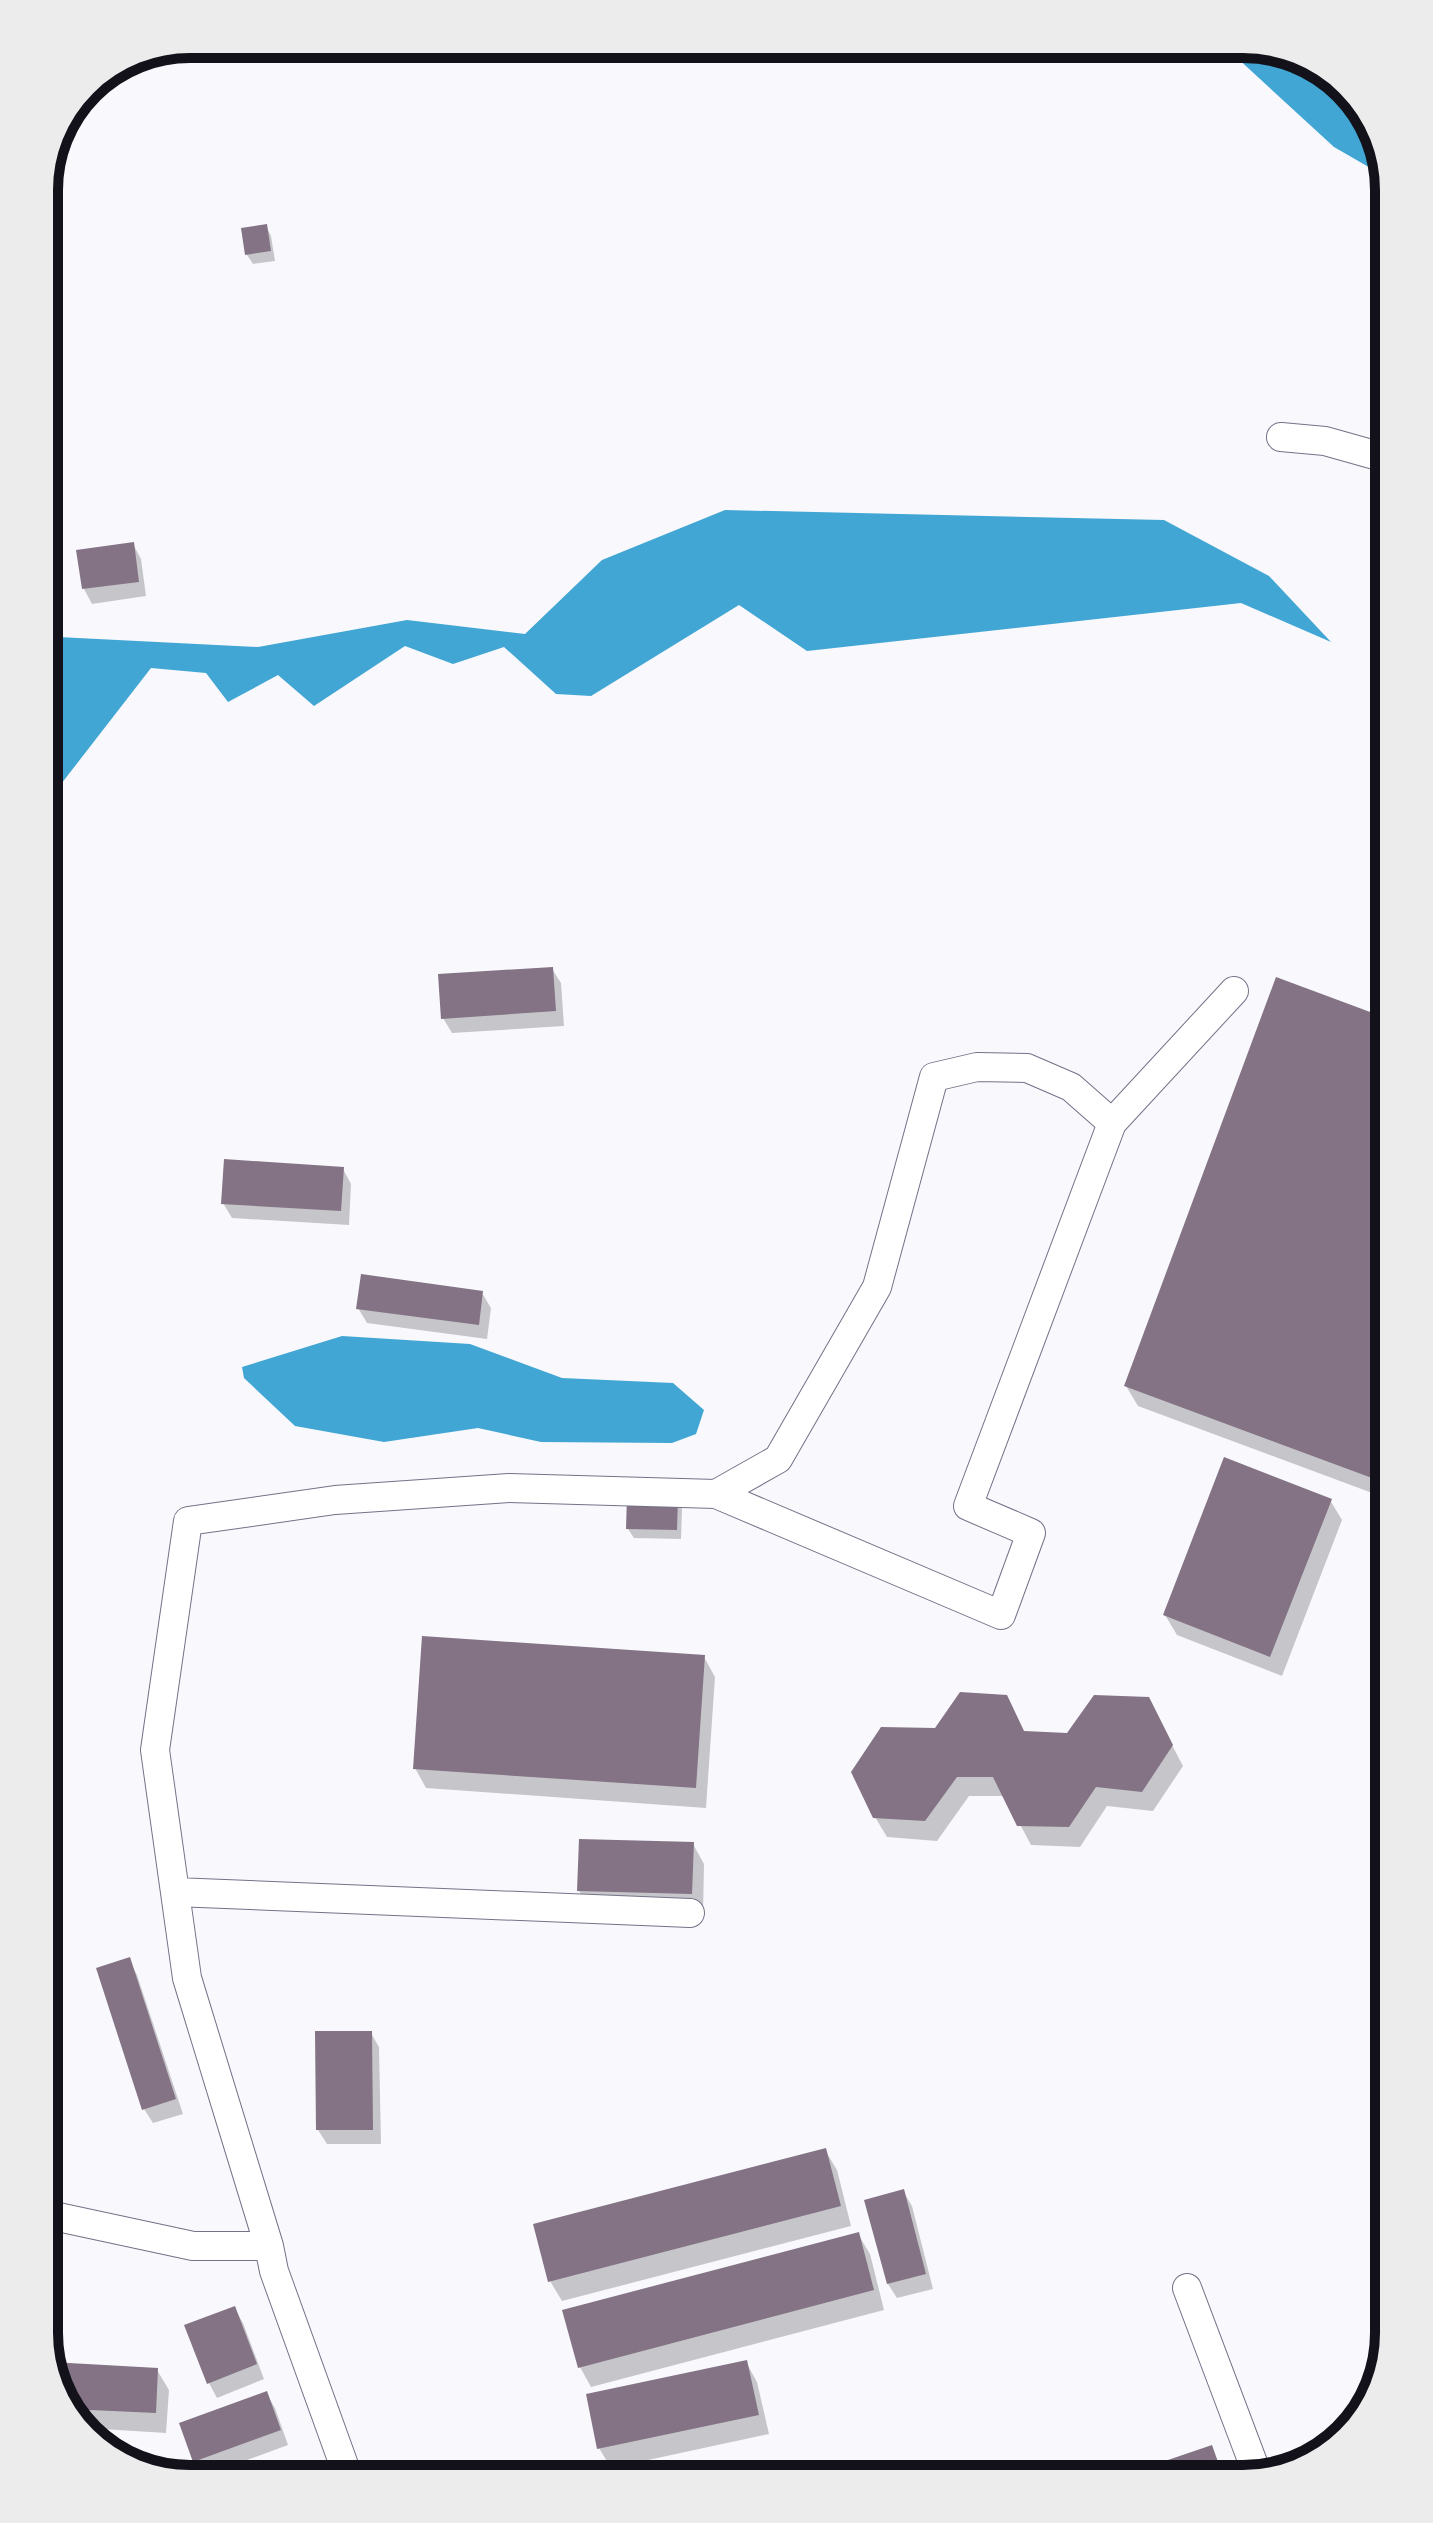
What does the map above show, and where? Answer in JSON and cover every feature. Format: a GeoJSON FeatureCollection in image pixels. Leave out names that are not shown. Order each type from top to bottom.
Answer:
{"type":"FeatureCollection","features":[{"type":"Feature","properties":{"kind":"street"},"geometry":{"type":"LineString","coordinates":[[1281,437],[1325,441],[1375,455]]}},
{"type":"Feature","properties":{"kind":"street"},"geometry":{"type":"LineString","coordinates":[[344,2465],[274,2271],[187,1978],[155,1750],[188,1521],[335,1500],[509,1488],[716,1494],[1001,1615],[1031,1533],[968,1506],[1112,1123],[1234,991]]}},
{"type":"Feature","properties":{"kind":"street"},"geometry":{"type":"LineString","coordinates":[[716,1494],[778,1459],[877,1287],[934,1077],[977,1067],[1027,1068],[1071,1087],[1112,1123]]}},
{"type":"Feature","properties":{"kind":"street"},"geometry":{"type":"LineString","coordinates":[[175,1892],[690,1913]]}},
{"type":"Feature","properties":{"kind":"street"},"geometry":{"type":"LineString","coordinates":[[58,2217],[193,2246],[269,2246]]}},
{"type":"Feature","properties":{"kind":"street"},"geometry":{"type":"LineString","coordinates":[[1187,2288],[1253,2464]]}},
{"type":"Feature","properties":{"kind":"water"},"geometry":{"type":"Polygon","coordinates":[[[455,58],[522,58],[510,63],[455,58]]]}},
{"type":"Feature","properties":{"kind":"water"},"geometry":{"type":"Polygon","coordinates":[[[1237,58],[1286,65],[1330,91],[1361,131],[1373,170],[1334,147],[1237,58]]]}},
{"type":"Feature","properties":{"kind":"water"},"geometry":{"type":"Polygon","coordinates":[[[725,510],[1164,520],[1269,576],[1331,642],[1241,603],[807,651],[739,605],[591,696],[556,694],[504,647],[453,664],[405,646],[314,706],[278,675],[228,702],[206,673],[151,668],[58,788],[58,637],[258,647],[407,620],[525,634],[602,560],[725,510]]]}},
{"type":"Feature","properties":{"kind":"water"},"geometry":{"type":"Polygon","coordinates":[[[342,1336],[470,1344],[562,1378],[673,1383],[704,1410],[696,1434],[672,1443],[541,1442],[478,1428],[384,1442],[295,1426],[244,1378],[242,1367],[342,1336]]]}},
{"type":"Feature","properties":{"kind":"building"},"geometry":{"type":"Polygon","coordinates":[[[267,224],[271,251],[245,255],[241,228],[267,224]]]}},
{"type":"Feature","properties":{"kind":"building"},"geometry":{"type":"Polygon","coordinates":[[[134,542],[139,582],[82,589],[76,550],[134,542]]]}},
{"type":"Feature","properties":{"kind":"building"},"geometry":{"type":"Polygon","coordinates":[[[553,967],[556,1011],[441,1019],[438,974],[553,967]]]}},
{"type":"Feature","properties":{"kind":"building"},"geometry":{"type":"Polygon","coordinates":[[[1276,977],[1375,1014],[1375,1470],[1372,1478],[1124,1386],[1276,977]]]}},
{"type":"Feature","properties":{"kind":"building"},"geometry":{"type":"Polygon","coordinates":[[[224,1159],[344,1167],[341,1211],[221,1204],[224,1159]]]}},
{"type":"Feature","properties":{"kind":"building"},"geometry":{"type":"Polygon","coordinates":[[[361,1274],[483,1291],[479,1325],[356,1309],[361,1274]]]}},
{"type":"Feature","properties":{"kind":"building"},"geometry":{"type":"Polygon","coordinates":[[[1224,1457],[1332,1499],[1270,1657],[1163,1615],[1224,1457]]]}},
{"type":"Feature","properties":{"kind":"building"},"geometry":{"type":"Polygon","coordinates":[[[627,1496],[678,1497],[677,1530],[626,1529],[627,1496]]]}},
{"type":"Feature","properties":{"kind":"building"},"geometry":{"type":"Polygon","coordinates":[[[422,1636],[705,1655],[696,1788],[413,1769],[422,1636]]]}},
{"type":"Feature","properties":{"kind":"building"},"geometry":{"type":"Polygon","coordinates":[[[960,1692],[1007,1695],[1024,1731],[1067,1733],[1094,1695],[1149,1697],[1173,1745],[1142,1792],[1096,1787],[1069,1827],[1017,1826],[993,1777],[957,1777],[925,1821],[873,1818],[851,1772],[881,1727],[935,1728],[960,1692]]]}},
{"type":"Feature","properties":{"kind":"building"},"geometry":{"type":"Polygon","coordinates":[[[579,1839],[694,1842],[692,1894],[577,1891],[579,1839]]]}},
{"type":"Feature","properties":{"kind":"building"},"geometry":{"type":"Polygon","coordinates":[[[130,1957],[176,2099],[142,2110],[96,1968],[130,1957]]]}},
{"type":"Feature","properties":{"kind":"building"},"geometry":{"type":"Polygon","coordinates":[[[315,2031],[372,2031],[373,2130],[316,2130],[315,2031]]]}},
{"type":"Feature","properties":{"kind":"building"},"geometry":{"type":"Polygon","coordinates":[[[826,2148],[841,2206],[548,2282],[533,2224],[826,2148]]]}},
{"type":"Feature","properties":{"kind":"building"},"geometry":{"type":"Polygon","coordinates":[[[904,2189],[926,2274],[887,2284],[864,2200],[904,2189]]]}},
{"type":"Feature","properties":{"kind":"building"},"geometry":{"type":"Polygon","coordinates":[[[859,2232],[874,2290],[578,2368],[562,2310],[859,2232]]]}},
{"type":"Feature","properties":{"kind":"building"},"geometry":{"type":"Polygon","coordinates":[[[235,2306],[257,2364],[207,2384],[184,2325],[235,2306]]]}},
{"type":"Feature","properties":{"kind":"building"},"geometry":{"type":"Polygon","coordinates":[[[747,2360],[759,2415],[597,2449],[586,2394],[747,2360]]]}},
{"type":"Feature","properties":{"kind":"building"},"geometry":{"type":"Polygon","coordinates":[[[62,2363],[158,2368],[156,2413],[83,2410],[72,2392],[62,2363]]]}},
{"type":"Feature","properties":{"kind":"building"},"geometry":{"type":"Polygon","coordinates":[[[267,2391],[281,2430],[193,2462],[179,2423],[267,2391]]]}},
{"type":"Feature","properties":{"kind":"building"},"geometry":{"type":"Polygon","coordinates":[[[1212,2445],[1219,2465],[1153,2465],[1212,2445]]]}}]}
